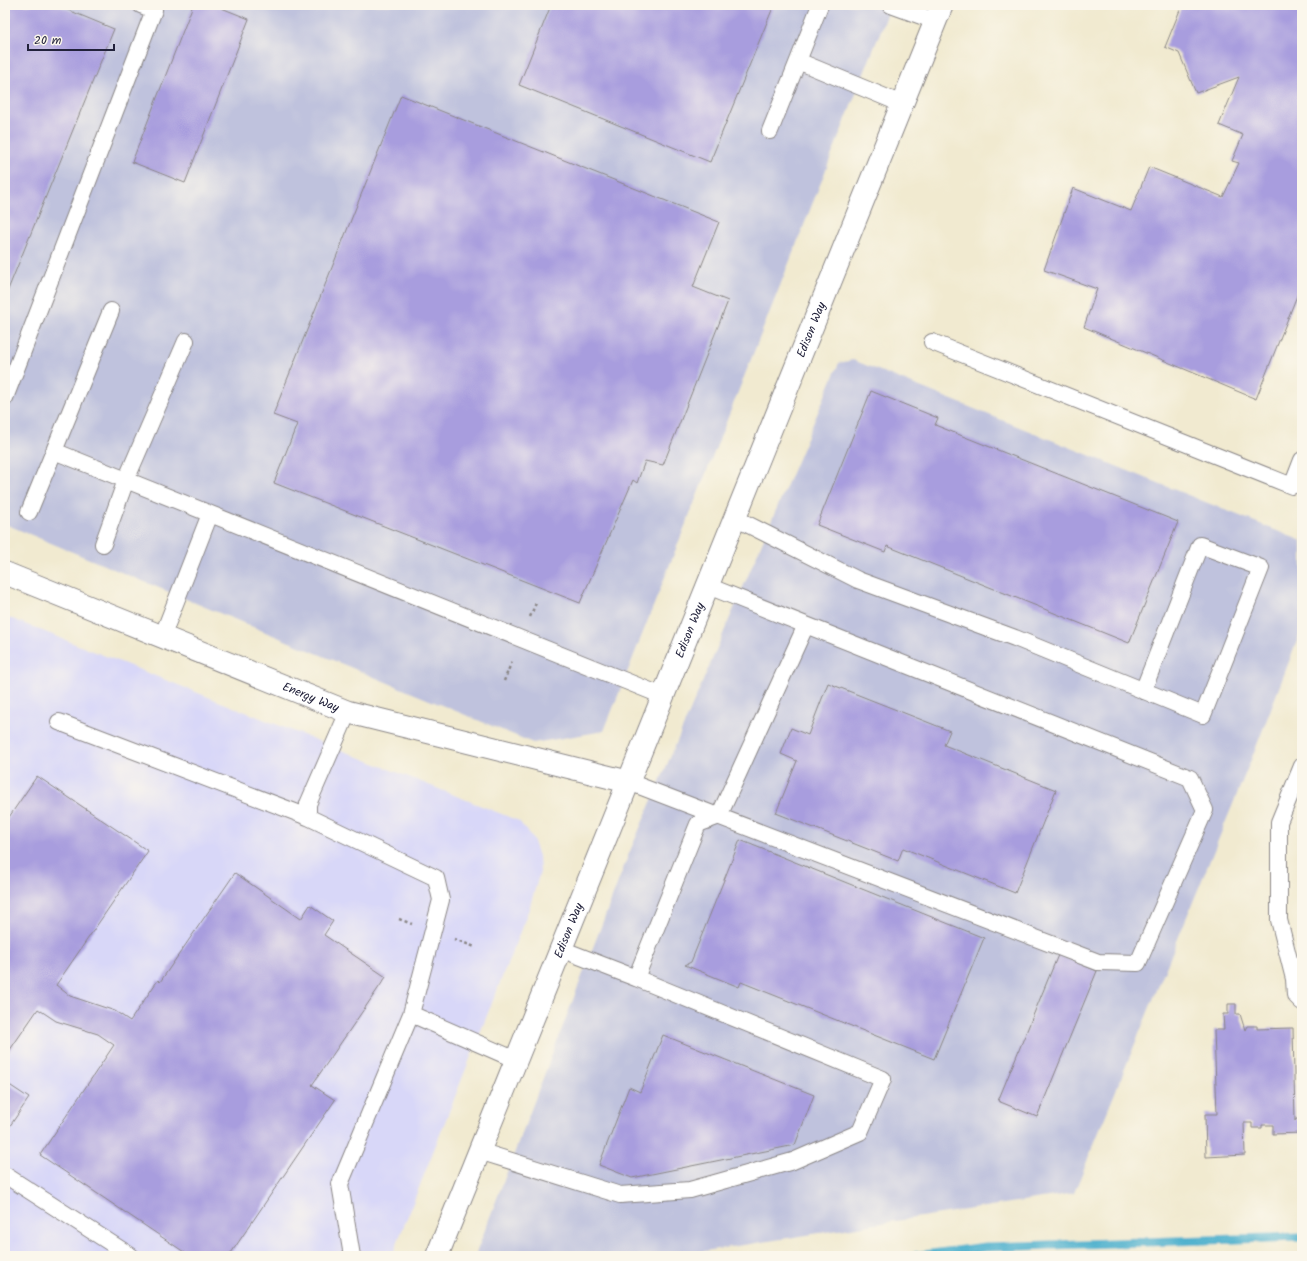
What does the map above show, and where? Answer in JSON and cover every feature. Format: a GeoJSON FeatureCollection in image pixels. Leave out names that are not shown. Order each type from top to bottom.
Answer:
{"type":"FeatureCollection","features":[{"type":"Feature","properties":{"kind":"street","name":"Edison Way"},"geometry":{"type":"LineString","coordinates":[[437,1256],[939,13]]}},
{"type":"Feature","properties":{"kind":"street","name":"Energy Way"},"geometry":{"type":"LineString","coordinates":[[5,573],[348,712],[629,782]]}},
{"type":"Feature","properties":{"kind":"lane"},"geometry":{"type":"LineString","coordinates":[[5,398],[154,10],[141,5]]}},
{"type":"Feature","properties":{"kind":"lane"},"geometry":{"type":"LineString","coordinates":[[770,131],[820,5]]}},
{"type":"Feature","properties":{"kind":"lane"},"geometry":{"type":"LineString","coordinates":[[891,5],[939,13]]}},
{"type":"Feature","properties":{"kind":"lane"},"geometry":{"type":"LineString","coordinates":[[798,61],[902,104]]}},
{"type":"Feature","properties":{"kind":"lane"},"geometry":{"type":"LineString","coordinates":[[29,512],[110,311]]}},
{"type":"Feature","properties":{"kind":"lane"},"geometry":{"type":"LineString","coordinates":[[104,544],[126,480],[186,341]]}},
{"type":"Feature","properties":{"kind":"lane"},"geometry":{"type":"LineString","coordinates":[[932,342],[1292,486],[1302,460]]}},
{"type":"Feature","properties":{"kind":"lane"},"geometry":{"type":"LineString","coordinates":[[54,450],[663,696]]}},
{"type":"Feature","properties":{"kind":"lane"},"geometry":{"type":"LineString","coordinates":[[162,637],[210,514]]}},
{"type":"Feature","properties":{"kind":"lane"},"geometry":{"type":"LineString","coordinates":[[735,518],[858,580],[1016,638],[1143,691],[1203,715],[1261,568],[1200,545],[1143,691]]}},
{"type":"Feature","properties":{"kind":"lane"},"geometry":{"type":"LineString","coordinates":[[629,782],[1098,962],[1138,963],[1205,810],[1190,778],[708,586]]}},
{"type":"Feature","properties":{"kind":"lane"},"geometry":{"type":"LineString","coordinates":[[636,978],[698,824],[719,816],[806,625]]}},
{"type":"Feature","properties":{"kind":"lane"},"geometry":{"type":"LineString","coordinates":[[308,817],[308,804],[348,712]]}},
{"type":"Feature","properties":{"kind":"lane"},"geometry":{"type":"LineString","coordinates":[[59,722],[308,817],[436,878],[441,900],[411,1014],[340,1184],[352,1256]]}},
{"type":"Feature","properties":{"kind":"lane"},"geometry":{"type":"LineString","coordinates":[[1302,766],[1279,822],[1279,920],[1294,979],[1295,995],[1302,1002]]}},
{"type":"Feature","properties":{"kind":"lane"},"geometry":{"type":"LineString","coordinates":[[479,1151],[620,1195],[690,1190],[793,1161],[860,1132],[883,1079],[561,949]]}},
{"type":"Feature","properties":{"kind":"lane"},"geometry":{"type":"LineString","coordinates":[[411,1014],[516,1060]]}},
{"type":"Feature","properties":{"kind":"lane"},"geometry":{"type":"LineString","coordinates":[[5,1175],[131,1256]]}},
{"type":"Feature","properties":{"kind":"shaded area"},"geometry":{"type":"Polygon","coordinates":[[[5,5],[891,5],[604,731],[533,743],[5,524],[5,5]]]}},
{"type":"Feature","properties":{"kind":"shaded area"},"geometry":{"type":"Polygon","coordinates":[[[853,360],[1302,541],[1302,628],[1255,750],[1074,1193],[673,1256],[475,1256],[628,856],[839,363],[853,360]]]}},
{"type":"Feature","properties":{"kind":"shaded area"},"geometry":{"type":"Polygon","coordinates":[[[5,616],[519,821],[533,839],[539,856],[540,872],[529,909],[392,1256],[5,1256],[5,616]]]}},
{"type":"Feature","properties":{"kind":"building"},"geometry":{"type":"Polygon","coordinates":[[[5,5],[56,5],[114,29],[5,297],[5,5]]]}},
{"type":"Feature","properties":{"kind":"building"},"geometry":{"type":"Polygon","coordinates":[[[193,5],[214,5],[249,19],[185,183],[132,162],[193,5]]]}},
{"type":"Feature","properties":{"kind":"building"},"geometry":{"type":"Polygon","coordinates":[[[551,5],[774,5],[710,162],[519,85],[551,5]]]}},
{"type":"Feature","properties":{"kind":"building"},"geometry":{"type":"Polygon","coordinates":[[[1182,5],[1302,5],[1302,283],[1256,399],[1084,327],[1097,289],[1044,270],[1073,188],[1131,211],[1149,167],[1223,197],[1239,163],[1232,161],[1243,135],[1219,125],[1239,77],[1196,93],[1179,53],[1165,47],[1182,5]]]}},
{"type":"Feature","properties":{"kind":"building"},"geometry":{"type":"Polygon","coordinates":[[[401,95],[719,222],[693,287],[728,301],[663,465],[645,461],[637,483],[633,480],[580,603],[274,483],[297,424],[273,415],[401,95]]]}},
{"type":"Feature","properties":{"kind":"building"},"geometry":{"type":"Polygon","coordinates":[[[871,391],[938,418],[935,425],[1178,522],[1129,643],[887,546],[885,552],[817,525],[871,391]]]}},
{"type":"Feature","properties":{"kind":"building"},"geometry":{"type":"Polygon","coordinates":[[[828,683],[950,731],[944,745],[1056,790],[1015,893],[903,848],[898,861],[776,813],[797,761],[781,754],[791,728],[808,735],[828,683]]]}},
{"type":"Feature","properties":{"kind":"building"},"geometry":{"type":"Polygon","coordinates":[[[37,776],[148,851],[56,985],[70,996],[115,1011],[130,1021],[158,980],[160,982],[235,873],[301,919],[310,905],[333,921],[324,935],[386,977],[312,1085],[335,1100],[229,1256],[190,1256],[40,1155],[114,1045],[98,1034],[56,1021],[38,1009],[5,1057],[5,823],[37,776]]]}},
{"type":"Feature","properties":{"kind":"building"},"geometry":{"type":"Polygon","coordinates":[[[740,840],[984,938],[934,1059],[741,982],[739,987],[685,965],[691,962],[740,840]]]}},
{"type":"Feature","properties":{"kind":"building"},"geometry":{"type":"Polygon","coordinates":[[[1058,955],[1097,971],[1037,1117],[998,1101],[1058,955]]]}},
{"type":"Feature","properties":{"kind":"building"},"geometry":{"type":"Polygon","coordinates":[[[1228,1004],[1236,1004],[1236,1014],[1240,1014],[1245,1030],[1247,1026],[1257,1026],[1257,1029],[1293,1028],[1295,1121],[1296,1119],[1302,1119],[1302,1133],[1273,1134],[1273,1125],[1262,1125],[1262,1128],[1252,1128],[1252,1123],[1244,1123],[1245,1155],[1206,1157],[1205,1114],[1217,1114],[1214,1030],[1224,1030],[1223,1014],[1228,1014],[1228,1004]]]}},
{"type":"Feature","properties":{"kind":"building"},"geometry":{"type":"Polygon","coordinates":[[[663,1035],[814,1095],[795,1145],[632,1178],[599,1165],[629,1087],[640,1092],[663,1035]]]}},
{"type":"Feature","properties":{"kind":"building"},"geometry":{"type":"Polygon","coordinates":[[[5,1082],[29,1098],[5,1133],[5,1082]]]}},
{"type":"Feature","properties":{"kind":"waterway"},"geometry":{"type":"LineString","coordinates":[[916,1256],[986,1247],[1302,1237]]}}]}
